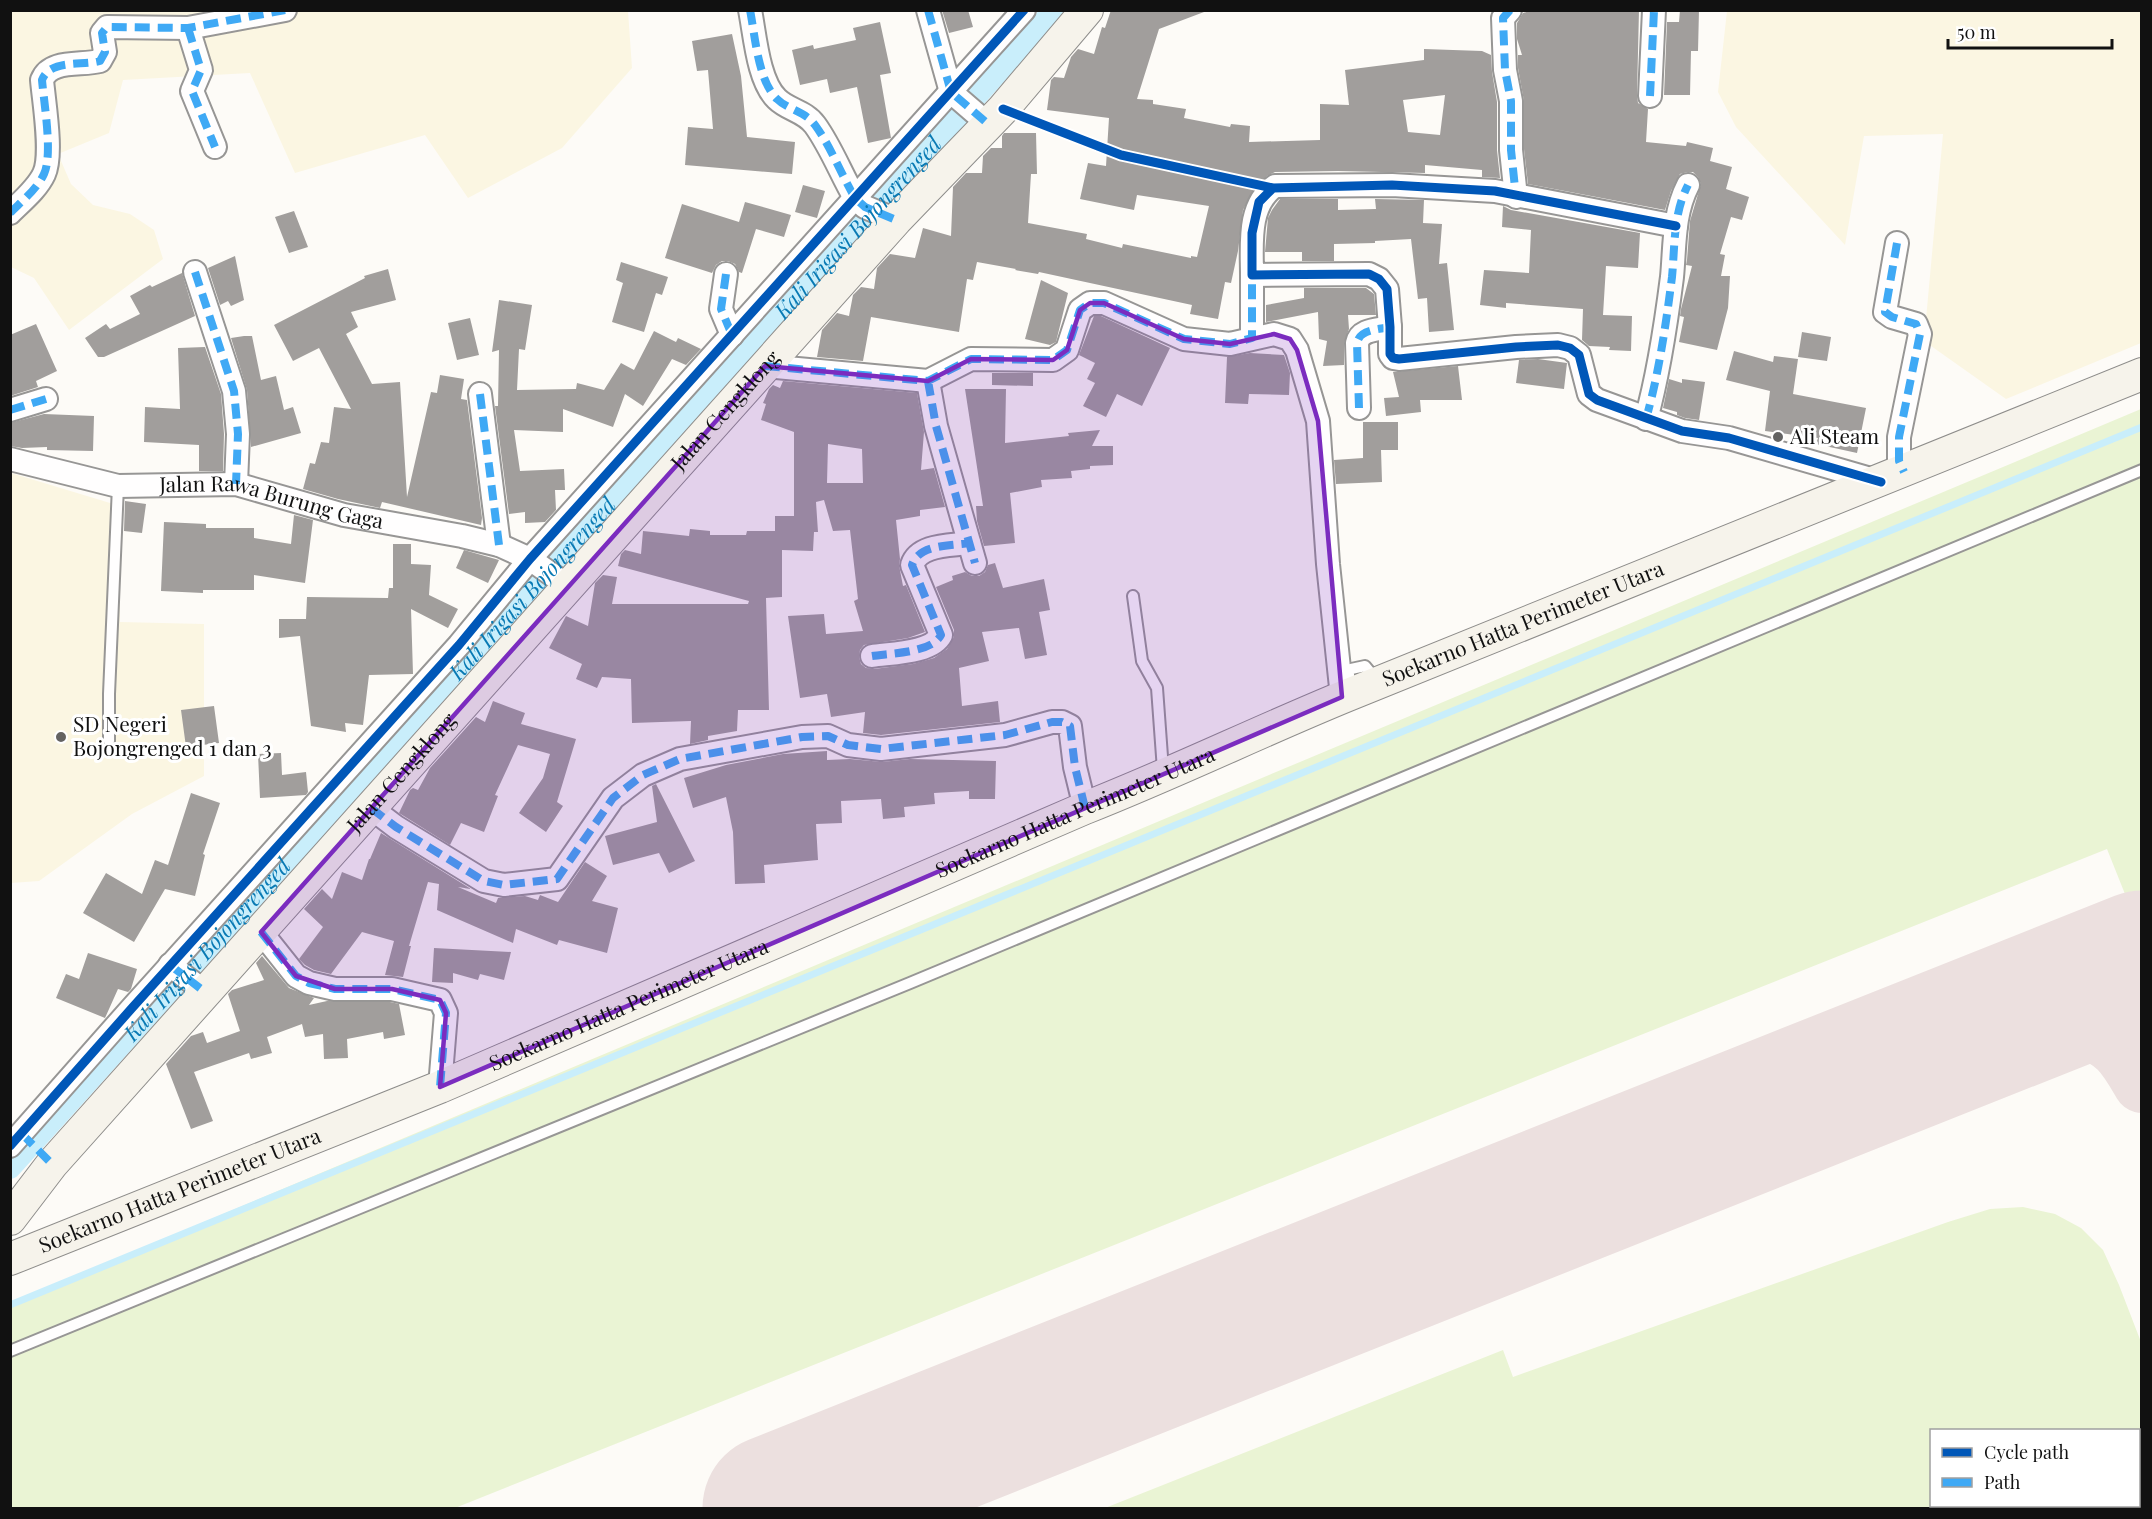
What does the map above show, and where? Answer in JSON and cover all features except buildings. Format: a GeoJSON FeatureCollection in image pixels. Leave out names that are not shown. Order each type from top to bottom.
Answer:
{"type":"FeatureCollection","features":[{"type":"Feature","properties":{"kind":"main road","name":"Jalan Cengklong"},"geometry":{"type":"LineString","coordinates":[[10,1219],[52,1164],[201,989],[261,932],[564,584],[765,366],[893,219],[1088,10]]}},
{"type":"Feature","properties":{"kind":"main road","name":"Soekarno Hatta Perimeter Utara"},"geometry":{"type":"LineString","coordinates":[[10,1259],[440,1087],[1084,808],[1163,777],[1350,686],[1892,477],[2142,374]]}},
{"type":"Feature","properties":{"kind":"street"},"geometry":{"type":"LineString","coordinates":[[10,213],[37,186],[48,162],[42,80],[45,72],[53,66],[100,61],[105,52],[102,33],[107,27],[188,28],[285,10]]}},
{"type":"Feature","properties":{"kind":"street"},"geometry":{"type":"LineString","coordinates":[[750,10],[766,83],[777,99],[801,112],[813,122],[860,202],[893,219]]}},
{"type":"Feature","properties":{"kind":"street"},"geometry":{"type":"LineString","coordinates":[[928,10],[953,94],[985,122]]}},
{"type":"Feature","properties":{"kind":"street"},"geometry":{"type":"LineString","coordinates":[[10,1146],[174,968],[732,335],[860,202],[1024,10]]}},
{"type":"Feature","properties":{"kind":"street"},"geometry":{"type":"LineString","coordinates":[[1510,10],[1503,18],[1505,70],[1511,101],[1511,150],[1516,196]]}},
{"type":"Feature","properties":{"kind":"street"},"geometry":{"type":"LineString","coordinates":[[1650,96],[1654,10]]}},
{"type":"Feature","properties":{"kind":"street"},"geometry":{"type":"LineString","coordinates":[[188,28],[201,70],[192,91],[215,147]]}},
{"type":"Feature","properties":{"kind":"street"},"geometry":{"type":"LineString","coordinates":[[1252,338],[1252,232],[1259,202],[1275,186],[1392,185],[1495,191],[1676,226]]}},
{"type":"Feature","properties":{"kind":"street"},"geometry":{"type":"LineString","coordinates":[[1646,419],[1655,387],[1672,277],[1678,211],[1688,185]]}},
{"type":"Feature","properties":{"kind":"street"},"geometry":{"type":"LineString","coordinates":[[1252,275],[1369,274],[1379,279],[1387,289],[1390,354],[1393,358],[1558,345],[1570,348],[1579,355],[1588,394],[1597,400],[1682,431],[1729,438],[1892,477],[1899,461],[1899,437],[1920,334],[1916,324],[1885,312],[1897,243]]}},
{"type":"Feature","properties":{"kind":"street"},"geometry":{"type":"LineString","coordinates":[[195,272],[234,391],[238,434],[236,484]]}},
{"type":"Feature","properties":{"kind":"street"},"geometry":{"type":"LineString","coordinates":[[726,274],[721,309],[732,335]]}},
{"type":"Feature","properties":{"kind":"street"},"geometry":{"type":"LineString","coordinates":[[765,366],[928,381],[970,359],[1053,360],[1067,350],[1080,310],[1090,303],[1104,303],[1184,339],[1230,344],[1274,334],[1290,339],[1297,350],[1318,421],[1328,564],[1350,686]]}},
{"type":"Feature","properties":{"kind":"street"},"geometry":{"type":"LineString","coordinates":[[1359,408],[1358,337],[1363,332],[1390,327]]}},
{"type":"Feature","properties":{"kind":"street"},"geometry":{"type":"LineString","coordinates":[[872,656],[930,647],[938,641],[941,635],[912,565],[915,556],[923,550],[972,553],[936,426],[928,381]]}},
{"type":"Feature","properties":{"kind":"street"},"geometry":{"type":"LineString","coordinates":[[480,394],[499,545]]}},
{"type":"Feature","properties":{"kind":"street"},"geometry":{"type":"LineString","coordinates":[[10,410],[46,399]]}},
{"type":"Feature","properties":{"kind":"street","name":"Jalan Rawa Burung Gaga"},"geometry":{"type":"LineString","coordinates":[[10,459],[118,486],[236,484],[344,515],[462,536],[499,545],[533,561],[564,584]]}},
{"type":"Feature","properties":{"kind":"street"},"geometry":{"type":"LineString","coordinates":[[371,808],[396,827],[484,881],[504,885],[557,879],[613,798],[643,775],[680,759],[802,737],[828,736],[848,745],[881,749],[1005,735],[1052,722],[1062,722],[1070,726],[1075,767],[1084,808]]}},
{"type":"Feature","properties":{"kind":"street"},"geometry":{"type":"LineString","coordinates":[[261,932],[296,976],[309,983],[335,989],[392,989],[440,1000],[446,1013],[440,1087]]}},
{"type":"Feature","properties":{"kind":"street"},"geometry":{"type":"LineString","coordinates":[[174,968],[201,989]]}},
{"type":"Feature","properties":{"kind":"lane"},"geometry":{"type":"LineString","coordinates":[[10,1351],[899,987],[2142,470]]}},
{"type":"Feature","properties":{"kind":"lane"},"geometry":{"type":"LineString","coordinates":[[109,741],[118,486]]}},
{"type":"Feature","properties":{"kind":"lane"},"geometry":{"type":"LineString","coordinates":[[1132,596],[1142,662],[1157,688],[1163,777]]}},
{"type":"Feature","properties":{"kind":"highlighted area"},"geometry":{"type":"Polygon","coordinates":[[[1090,303],[1104,303],[1184,339],[1230,344],[1274,334],[1290,339],[1297,350],[1318,421],[1342,697],[440,1087],[446,1013],[440,1000],[392,989],[335,989],[296,976],[261,932],[765,366],[928,381],[971,359],[1053,360],[1067,350],[1080,310],[1090,303]]]}},
{"type":"Feature","properties":{"kind":"shaded area"},"geometry":{"type":"Polygon","coordinates":[[[10,11],[628,11],[632,68],[562,148],[468,198],[425,135],[295,173],[250,73],[123,80],[109,133],[58,154],[71,184],[93,205],[130,214],[154,230],[163,259],[69,330],[34,278],[11,267],[10,11]]]}},
{"type":"Feature","properties":{"kind":"shaded area"},"geometry":{"type":"Polygon","coordinates":[[[1727,11],[2141,11],[2141,343],[2006,399],[1924,341],[1943,134],[1864,136],[1845,245],[1736,127],[1718,92],[1727,11]]]}},
{"type":"Feature","properties":{"kind":"shaded area"},"geometry":{"type":"Polygon","coordinates":[[[11,473],[120,506],[120,622],[204,624],[204,776],[132,814],[39,881],[11,883],[11,473]]]}},
{"type":"Feature","properties":{"kind":"green space"},"geometry":{"type":"Polygon","coordinates":[[[2141,409],[2141,934],[2107,849],[455,1508],[11,1508],[11,1303],[2141,409]]]}},
{"type":"Feature","properties":{"kind":"green space"},"geometry":{"type":"Polygon","coordinates":[[[2023,1207],[2055,1214],[2081,1228],[2103,1250],[2141,1342],[2141,1508],[1105,1508],[1503,1350],[1513,1377],[1990,1209],[2023,1207]]]}},
{"type":"Feature","properties":{"kind":"waterway","name":"Kali Irigasi Bojongrenged"},"geometry":{"type":"LineString","coordinates":[[10,1168],[1054,10]]}},
{"type":"Feature","properties":{"kind":"waterway"},"geometry":{"type":"LineString","coordinates":[[10,1305],[2142,427]]}},
{"type":"Feature","properties":{"kind":"taxiway"},"geometry":{"type":"LineString","coordinates":[[1956,1039],[2027,1020],[2058,1020],[2080,1026],[2110,1042],[2128,1061],[2142,1084]]}},
{"type":"Feature","properties":{"kind":"runway"},"geometry":{"type":"LineString","coordinates":[[776,1508],[2142,964]]}},
{"type":"Feature","properties":{"kind":"marked path"},"geometry":{"type":"LineString","coordinates":[[10,213],[37,185],[47,165],[48,142],[42,80],[46,73],[59,66],[100,61],[105,52],[102,33],[107,27],[188,28],[285,10]]}},
{"type":"Feature","properties":{"kind":"marked path"},"geometry":{"type":"LineString","coordinates":[[750,10],[761,70],[771,91],[781,103],[811,120],[815,125],[855,198],[865,207],[896,220]]}},
{"type":"Feature","properties":{"kind":"marked path"},"geometry":{"type":"LineString","coordinates":[[928,10],[951,92],[988,124]]}},
{"type":"Feature","properties":{"kind":"marked path"},"geometry":{"type":"LineString","coordinates":[[1510,10],[1503,18],[1505,70],[1511,101],[1511,150],[1516,197]]}},
{"type":"Feature","properties":{"kind":"marked path"},"geometry":{"type":"LineString","coordinates":[[1650,96],[1654,10]]}},
{"type":"Feature","properties":{"kind":"marked path"},"geometry":{"type":"LineString","coordinates":[[188,28],[201,70],[192,91],[215,147]]}},
{"type":"Feature","properties":{"kind":"marked path"},"geometry":{"type":"LineString","coordinates":[[1646,419],[1665,330],[1677,219],[1688,185]]}},
{"type":"Feature","properties":{"kind":"marked path"},"geometry":{"type":"LineString","coordinates":[[1897,243],[1885,312],[1892,317],[1916,324],[1920,334],[1899,437],[1899,461],[1904,472]]}},
{"type":"Feature","properties":{"kind":"marked path"},"geometry":{"type":"LineString","coordinates":[[195,272],[234,391],[238,434],[236,484]]}},
{"type":"Feature","properties":{"kind":"marked path"},"geometry":{"type":"LineString","coordinates":[[726,274],[721,309],[732,335]]}},
{"type":"Feature","properties":{"kind":"marked path"},"geometry":{"type":"LineString","coordinates":[[765,366],[928,381],[971,359],[1053,360],[1067,350],[1080,310],[1090,303],[1104,303],[1184,339],[1230,344],[1252,338],[1252,275]]}},
{"type":"Feature","properties":{"kind":"marked path"},"geometry":{"type":"LineString","coordinates":[[1359,408],[1357,343],[1365,333],[1390,327]]}},
{"type":"Feature","properties":{"kind":"marked path"},"geometry":{"type":"LineString","coordinates":[[928,381],[936,426],[975,563]]}},
{"type":"Feature","properties":{"kind":"marked path"},"geometry":{"type":"LineString","coordinates":[[480,394],[499,545]]}},
{"type":"Feature","properties":{"kind":"marked path"},"geometry":{"type":"LineString","coordinates":[[10,410],[46,399]]}},
{"type":"Feature","properties":{"kind":"marked path"},"geometry":{"type":"LineString","coordinates":[[872,656],[920,649],[936,641],[941,635],[912,565],[921,553],[928,550],[969,543]]}},
{"type":"Feature","properties":{"kind":"marked path"},"geometry":{"type":"LineString","coordinates":[[371,808],[396,827],[484,881],[504,885],[557,879],[613,798],[643,775],[680,759],[802,737],[828,736],[848,745],[881,749],[1005,735],[1052,722],[1062,722],[1070,726],[1075,767],[1085,808]]}},
{"type":"Feature","properties":{"kind":"marked path"},"geometry":{"type":"LineString","coordinates":[[261,932],[296,976],[309,983],[335,989],[392,989],[440,1000],[446,1013],[440,1087]]}},
{"type":"Feature","properties":{"kind":"marked path"},"geometry":{"type":"LineString","coordinates":[[170,965],[205,992]]}},
{"type":"Feature","properties":{"kind":"marked path"},"geometry":{"type":"LineString","coordinates":[[22,1134],[52,1164]]}},
{"type":"Feature","properties":{"kind":"cycle path"},"geometry":{"type":"LineString","coordinates":[[10,1146],[459,645],[530,559],[1024,10]]}},
{"type":"Feature","properties":{"kind":"cycle path"},"geometry":{"type":"LineString","coordinates":[[1003,109],[1121,155],[1273,188],[1392,185],[1495,191],[1676,226]]}},
{"type":"Feature","properties":{"kind":"cycle path"},"geometry":{"type":"LineString","coordinates":[[1273,188],[1259,202],[1252,233],[1252,275],[1369,274],[1379,279],[1387,289],[1390,354],[1393,358],[1516,347],[1558,345],[1570,348],[1579,355],[1589,394],[1597,400],[1682,431],[1729,438],[1881,482]]}},
{"type":"Feature","properties":{"kind":"place","name":"Ali Steam"},"geometry":{"type":"Point","coordinates":[1778,437]}},
{"type":"Feature","properties":{"kind":"place","name":"SD Negeri Bojongrenged 1 dan 3"},"geometry":{"type":"Point","coordinates":[61,737]}}]}
